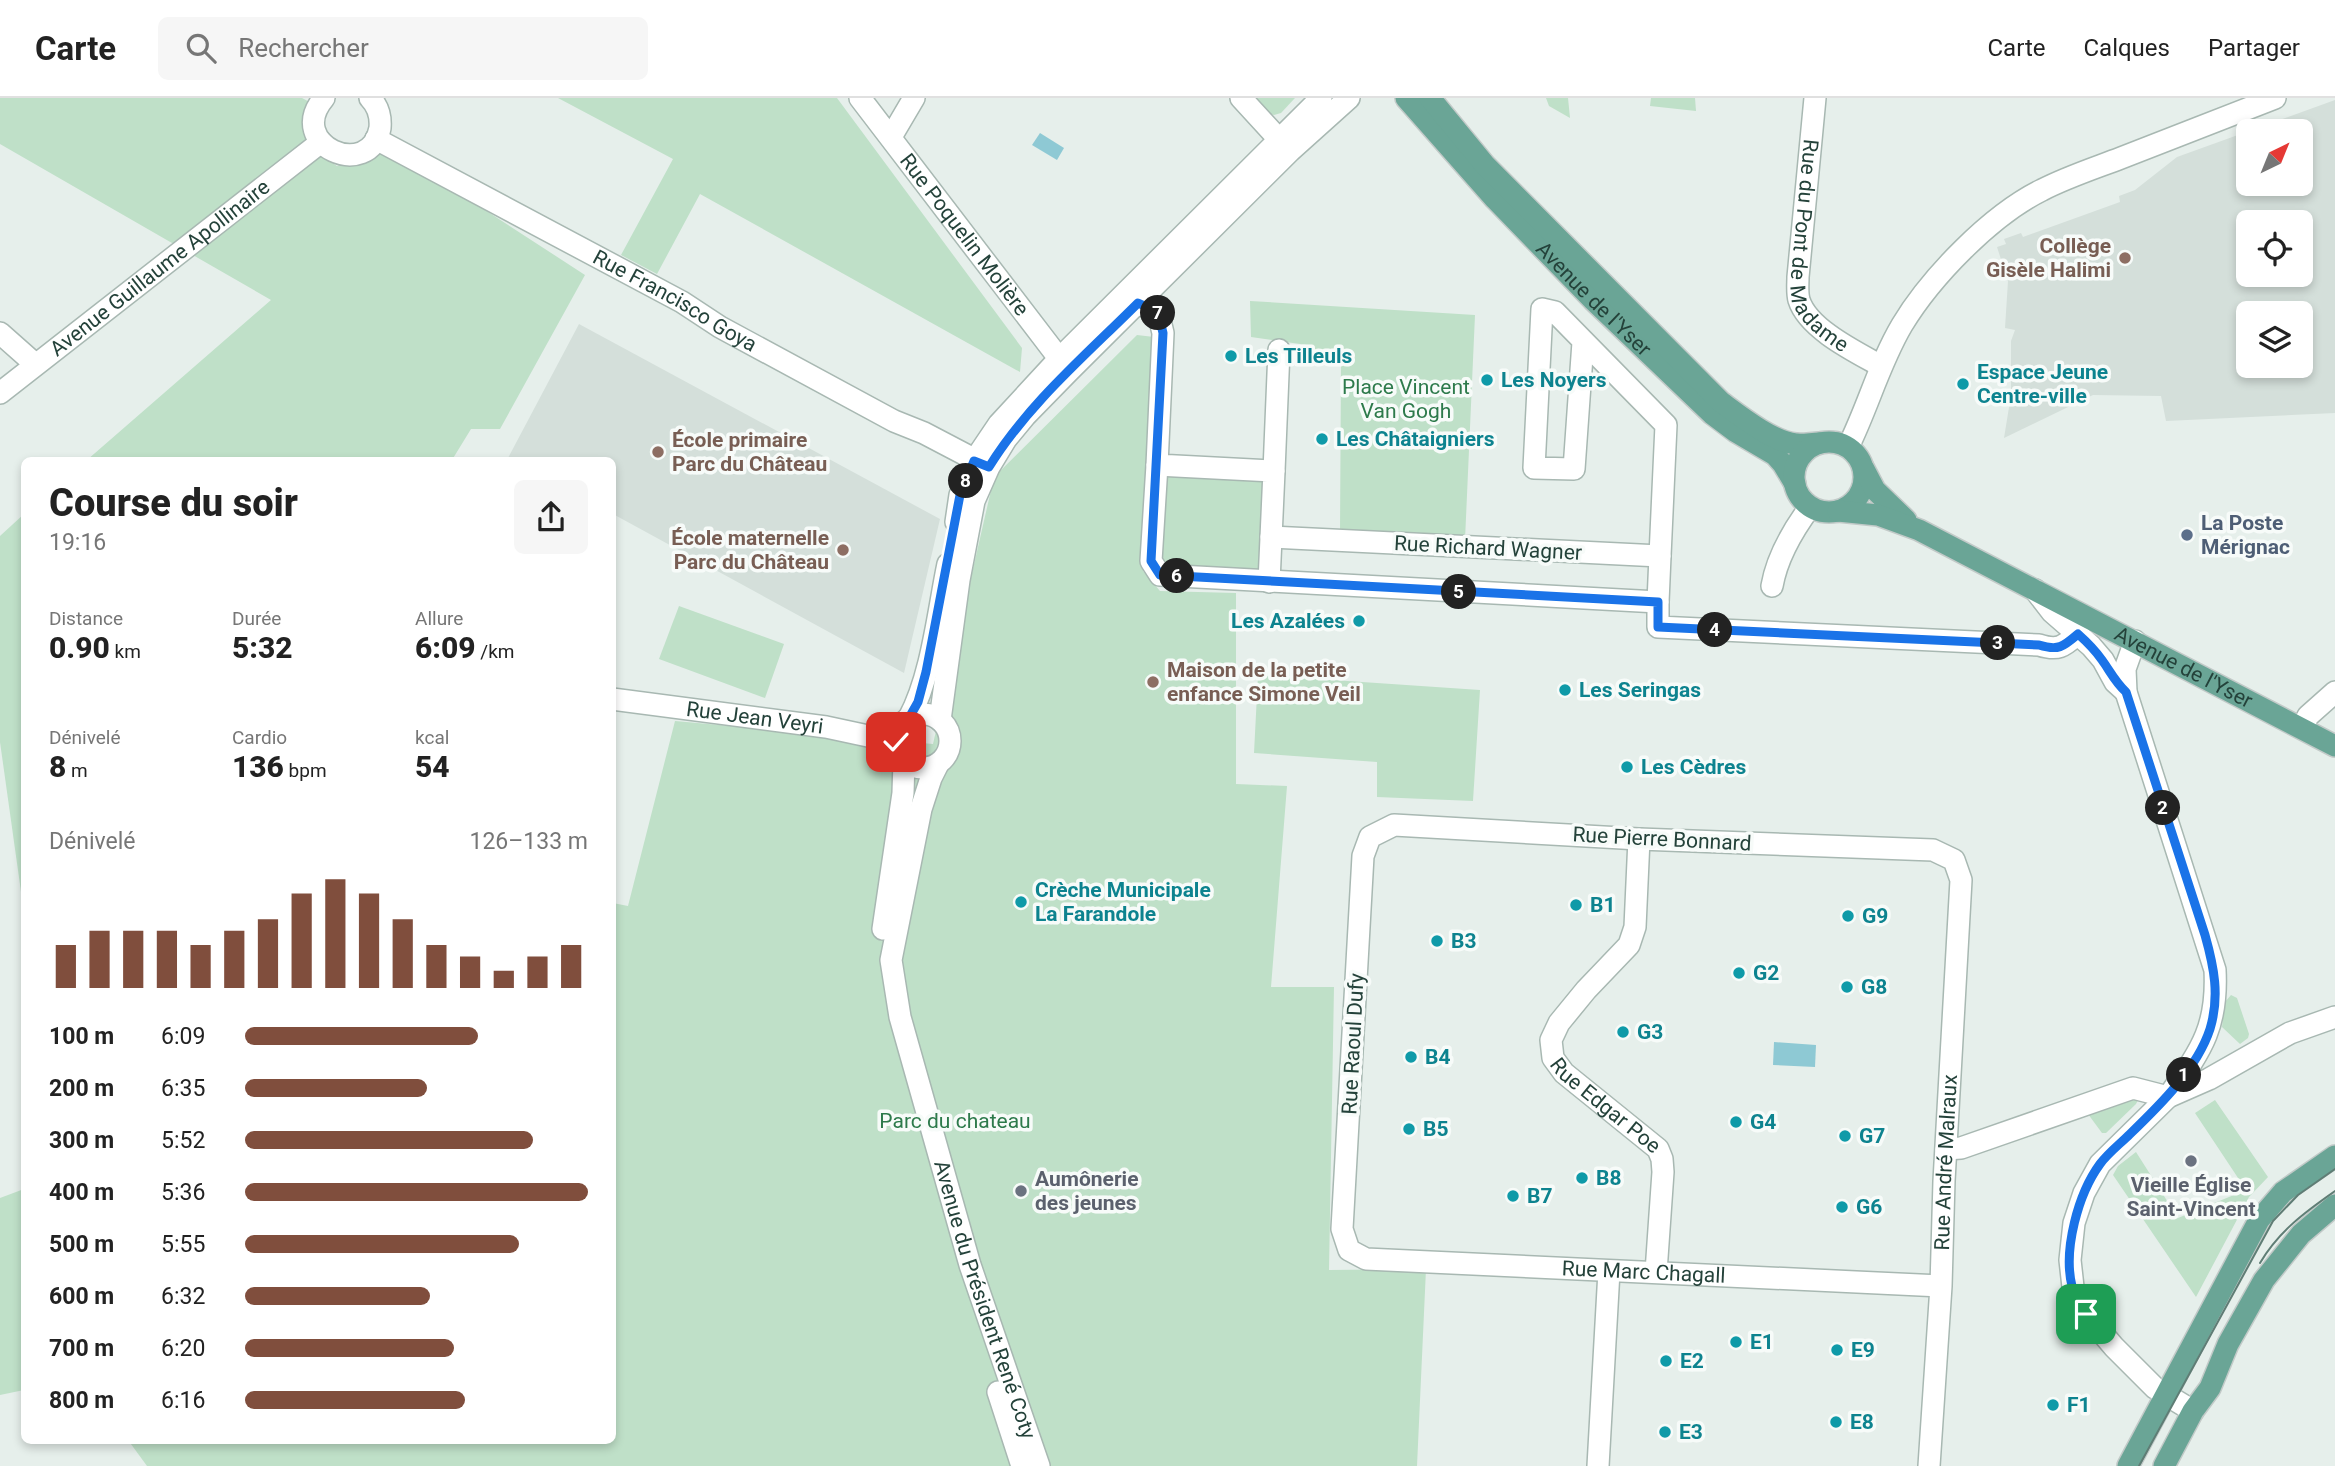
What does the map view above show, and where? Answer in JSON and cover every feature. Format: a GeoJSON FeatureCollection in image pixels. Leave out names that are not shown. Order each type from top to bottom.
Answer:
{"type":"FeatureCollection","features":[{"type":"Feature","properties":{"kind":"main road","name":"Avenue de l'Yser"},"geometry":{"type":"LineString","coordinates":[[1406,98],[1494,199],[1593,300],[1712,414],[1775,455],[1795,484]]}},
{"type":"Feature","properties":{"kind":"main road","name":"Avenue de l'Yser"},"geometry":{"type":"LineString","coordinates":[[1430,98],[1485,165],[1721,402],[1742,418],[1782,440],[1795,444],[1819,443]]}},
{"type":"Feature","properties":{"kind":"main road"},"geometry":{"type":"LineString","coordinates":[[1829,442],[1848,447],[1855,453],[1864,469],[1862,491],[1848,507],[1838,511],[1828,512],[1810,507],[1803,501],[1795,484],[1794,474],[1802,454],[1819,443],[1829,442]]}},
{"type":"Feature","properties":{"kind":"main road","name":"Avenue de l'Yser"},"geometry":{"type":"LineString","coordinates":[[1864,469],[1875,490],[1919,530]]}},
{"type":"Feature","properties":{"kind":"main road","name":"Avenue de l'Yser"},"geometry":{"type":"LineString","coordinates":[[1838,511],[1878,515],[1919,530],[2335,746]]}},
{"type":"Feature","properties":{"kind":"main road"},"geometry":{"type":"LineString","coordinates":[[2128,1466],[2259,1220],[2283,1192],[2335,1156]]}},
{"type":"Feature","properties":{"kind":"main road"},"geometry":{"type":"LineString","coordinates":[[2164,1466],[2193,1411],[2210,1388],[2228,1343],[2264,1280],[2301,1234],[2335,1205]]}},
{"type":"Feature","properties":{"kind":"street","name":"Rue Poquelin Molière"},"geometry":{"type":"LineString","coordinates":[[860,98],[1064,366]]}},
{"type":"Feature","properties":{"kind":"street"},"geometry":{"type":"LineString","coordinates":[[891,137],[914,98]]}},
{"type":"Feature","properties":{"kind":"street"},"geometry":{"type":"LineString","coordinates":[[1241,98],[1284,145]]}},
{"type":"Feature","properties":{"kind":"street"},"geometry":{"type":"LineString","coordinates":[[940,720],[959,580],[974,501],[982,464],[999,424],[1064,366],[1284,145],[1321,98]]}},
{"type":"Feature","properties":{"kind":"street"},"geometry":{"type":"LineString","coordinates":[[1284,145],[1349,98]]}},
{"type":"Feature","properties":{"kind":"street","name":"Rue du Pont de Madame"},"geometry":{"type":"LineString","coordinates":[[1815,98],[1798,277],[1799,298],[1804,311],[1813,322],[1881,366]]}},
{"type":"Feature","properties":{"kind":"street"},"geometry":{"type":"LineString","coordinates":[[1848,447],[1881,366],[1901,327],[1921,297],[1942,273],[1998,219],[2041,190],[2275,98]]}},
{"type":"Feature","properties":{"kind":"street"},"geometry":{"type":"LineString","coordinates":[[314,101],[314,125],[320,142],[338,154],[349,155],[359,153],[376,139],[380,120],[374,99]]}},
{"type":"Feature","properties":{"kind":"street","name":"Rue Francisco Goya"},"geometry":{"type":"LineString","coordinates":[[376,139],[682,302],[720,327],[894,421],[924,433],[982,464]]}},
{"type":"Feature","properties":{"kind":"street","name":"Avenue Guillaume Apollinaire"},"geometry":{"type":"LineString","coordinates":[[0,393],[320,142]]}},
{"type":"Feature","properties":{"kind":"street"},"geometry":{"type":"LineString","coordinates":[[1132,298],[1158,312],[1163,333],[1151,561],[1160,575],[1658,602]]}},
{"type":"Feature","properties":{"kind":"street"},"geometry":{"type":"LineString","coordinates":[[1583,342],[1574,469],[1534,468],[1542,309],[1555,312],[1666,425],[1658,627],[2039,645],[2053,649],[2066,645],[2078,634]]}},
{"type":"Feature","properties":{"kind":"street"},"geometry":{"type":"LineString","coordinates":[[0,333],[36,364]]}},
{"type":"Feature","properties":{"kind":"street"},"geometry":{"type":"LineString","coordinates":[[1269,582],[1279,351]]}},
{"type":"Feature","properties":{"kind":"street"},"geometry":{"type":"LineString","coordinates":[[909,718],[923,714],[940,720],[948,732],[950,746],[938,764],[917,768],[900,751],[899,728],[909,718],[918,702],[926,672],[960,495],[982,464]]}},
{"type":"Feature","properties":{"kind":"street"},"geometry":{"type":"LineString","coordinates":[[1157,466],[1274,471]]}},
{"type":"Feature","properties":{"kind":"street"},"geometry":{"type":"LineString","coordinates":[[1772,586],[1775,571],[1796,526],[1810,507]]}},
{"type":"Feature","properties":{"kind":"street","name":"Rue Richard Wagner"},"geometry":{"type":"LineString","coordinates":[[1271,537],[1660,556]]}},
{"type":"Feature","properties":{"kind":"street"},"geometry":{"type":"LineString","coordinates":[[2034,589],[2052,612],[2097,653],[2115,682],[2126,692]]}},
{"type":"Feature","properties":{"kind":"street"},"geometry":{"type":"LineString","coordinates":[[2136,641],[2125,669],[2126,692],[2215,970],[2215,1002],[2209,1031],[2195,1058],[2168,1097],[2100,1164],[2084,1193],[2074,1223],[2070,1260],[2073,1286],[2086,1314],[2118,1352],[2165,1396],[2193,1411]]}},
{"type":"Feature","properties":{"kind":"street"},"geometry":{"type":"LineString","coordinates":[[616,689],[642,703]]}},
{"type":"Feature","properties":{"kind":"street"},"geometry":{"type":"LineString","coordinates":[[2302,728],[2308,716],[2335,692]]}},
{"type":"Feature","properties":{"kind":"street","name":"Rue Jean Veyri"},"geometry":{"type":"LineString","coordinates":[[616,700],[826,727],[900,751]]}},
{"type":"Feature","properties":{"kind":"street","name":"Avenue du Président René Coty"},"geometry":{"type":"LineString","coordinates":[[900,751],[903,793],[878,958],[881,979],[888,1019],[957,1267],[1022,1466]]}},
{"type":"Feature","properties":{"kind":"street","name":"Avenue du Président René Coty"},"geometry":{"type":"LineString","coordinates":[[938,764],[921,808],[891,960],[900,1017],[970,1265],[1038,1466]]}},
{"type":"Feature","properties":{"kind":"street","name":"Rue Pierre Bonnard"},"geometry":{"type":"LineString","coordinates":[[1370,837],[1394,825],[1639,839],[1933,850],[1954,860]]}},
{"type":"Feature","properties":{"kind":"street","name":"Rue Raoul Dufy"},"geometry":{"type":"LineString","coordinates":[[1349,1250],[1342,1229],[1363,856],[1370,837]]}},
{"type":"Feature","properties":{"kind":"street","name":"Rue Edgar Poe"},"geometry":{"type":"LineString","coordinates":[[1639,839],[1635,927],[1629,945],[1559,1023],[1551,1040],[1553,1058],[1564,1073],[1658,1149],[1663,1172],[1656,1272]]}},
{"type":"Feature","properties":{"kind":"street","name":"Rue André Malraux"},"geometry":{"type":"LineString","coordinates":[[1929,1466],[1941,1286],[1961,880],[1954,860]]}},
{"type":"Feature","properties":{"kind":"street"},"geometry":{"type":"LineString","coordinates":[[1946,1149],[1961,1147],[2133,1088],[2168,1097],[2209,1079],[2290,1033],[2335,1017]]}},
{"type":"Feature","properties":{"kind":"street","name":"Rue Marc Chagall"},"geometry":{"type":"LineString","coordinates":[[1349,1250],[1366,1259],[1941,1286]]}},
{"type":"Feature","properties":{"kind":"street"},"geometry":{"type":"LineString","coordinates":[[1598,1466],[1609,1271]]}},
{"type":"Feature","properties":{"kind":"shaded area","name":"Collège Gisèle Halimi"},"geometry":{"type":"Polygon","coordinates":[[[2335,100],[2335,413],[2166,421],[2161,396],[2093,395],[2004,438],[2011,395],[2011,341],[2015,330],[2005,328],[2008,281],[1997,247],[2006,244],[2004,239],[2021,233],[2023,237],[2120,202],[2119,196],[2135,190],[2177,157],[2236,136],[2236,196],[2314,196],[2314,119],[2282,119],[2335,100]]]}},
{"type":"Feature","properties":{"kind":"shaded area"},"geometry":{"type":"Polygon","coordinates":[[[579,324],[940,519],[904,673],[616,516],[616,457],[509,457],[579,324]]]}},
{"type":"Feature","properties":{"kind":"green space"},"geometry":{"type":"Polygon","coordinates":[[[0,98],[302,98],[317,106],[302,121],[311,149],[337,166],[360,161],[376,139],[585,275],[500,429],[471,429],[454,457],[90,457],[271,300],[0,144],[0,98]]]}},
{"type":"Feature","properties":{"kind":"green space"},"geometry":{"type":"Polygon","coordinates":[[[558,98],[837,98],[1022,348],[1020,372],[700,194],[657,274],[621,255],[673,159],[558,98]]]}},
{"type":"Feature","properties":{"kind":"green space"},"geometry":{"type":"Polygon","coordinates":[[[1255,98],[1295,98],[1281,113],[1274,115],[1268,113],[1255,98]]]}},
{"type":"Feature","properties":{"kind":"green space"},"geometry":{"type":"Polygon","coordinates":[[[1546,98],[1568,98],[1570,118],[1549,106],[1546,98]]]}},
{"type":"Feature","properties":{"kind":"green space"},"geometry":{"type":"Polygon","coordinates":[[[1651,98],[1695,98],[1696,111],[1650,106],[1651,98]]]}},
{"type":"Feature","properties":{"kind":"green space","name":"Place Vincent Van Gogh"},"geometry":{"type":"Polygon","coordinates":[[[1250,301],[1475,315],[1465,540],[1340,532],[1341,362],[1309,359],[1307,345],[1251,337],[1250,301]]]}},
{"type":"Feature","properties":{"kind":"green space","name":"Parc du chateau"},"geometry":{"type":"Polygon","coordinates":[[[1137,335],[1154,337],[1143,571],[1160,591],[1236,593],[1236,784],[1287,786],[1271,987],[1334,987],[1329,1270],[1426,1269],[1417,1466],[147,1466],[131,1444],[616,1444],[616,904],[628,906],[675,721],[933,744],[994,477],[1137,335]]]}},
{"type":"Feature","properties":{"kind":"green space"},"geometry":{"type":"Polygon","coordinates":[[[1171,475],[1263,480],[1269,582],[1168,573],[1159,563],[1166,478],[1171,475]]]}},
{"type":"Feature","properties":{"kind":"green space"},"geometry":{"type":"Polygon","coordinates":[[[21,517],[21,892],[0,742],[0,536],[21,517]]]}},
{"type":"Feature","properties":{"kind":"green space"},"geometry":{"type":"Polygon","coordinates":[[[679,606],[784,644],[765,698],[659,659],[679,606]]]}},
{"type":"Feature","properties":{"kind":"green space"},"geometry":{"type":"Polygon","coordinates":[[[1258,675],[1480,690],[1473,801],[1377,797],[1377,762],[1254,753],[1258,675]]]}},
{"type":"Feature","properties":{"kind":"green space"},"geometry":{"type":"Polygon","coordinates":[[[2231,995],[2237,998],[2249,1034],[2240,1044],[2222,1027],[2225,1002],[2231,995]]]}},
{"type":"Feature","properties":{"kind":"green space"},"geometry":{"type":"Polygon","coordinates":[[[2129,1095],[2138,1100],[2136,1104],[2106,1133],[2102,1133],[2088,1114],[2129,1095]]]}},
{"type":"Feature","properties":{"kind":"green space"},"geometry":{"type":"Polygon","coordinates":[[[2215,1100],[2268,1177],[2249,1197],[2196,1297],[2113,1175],[2118,1166],[2136,1152],[2178,1218],[2246,1190],[2195,1113],[2215,1100]]]}},
{"type":"Feature","properties":{"kind":"green space"},"geometry":{"type":"Polygon","coordinates":[[[21,1190],[21,1391],[0,1395],[0,1198],[21,1190]]]}},
{"type":"Feature","properties":{"kind":"water"},"geometry":{"type":"Polygon","coordinates":[[[1040,133],[1064,148],[1057,160],[1032,145],[1040,133]]]}},
{"type":"Feature","properties":{"kind":"water"},"geometry":{"type":"Polygon","coordinates":[[[1774,1042],[1816,1045],[1815,1067],[1773,1065],[1774,1042]]]}},
{"type":"Feature","properties":{"kind":"tram line"},"geometry":{"type":"LineString","coordinates":[[2139,1466],[2273,1221],[2298,1195],[2335,1169]]}},
{"type":"Feature","properties":{"kind":"tram line"},"geometry":{"type":"LineString","coordinates":[[2260,1263],[2284,1232],[2335,1191]]}},
{"type":"Feature","properties":{"kind":"place","name":"Collège Gisèle Halimi"},"geometry":{"type":"Point","coordinates":[2125,258]}},
{"type":"Feature","properties":{"kind":"place","name":"Les Tilleuls"},"geometry":{"type":"Point","coordinates":[1231,356]}},
{"type":"Feature","properties":{"kind":"place","name":"Les Noyers"},"geometry":{"type":"Point","coordinates":[1487,380]}},
{"type":"Feature","properties":{"kind":"place","name":"Espace Jeune Centre-ville"},"geometry":{"type":"Point","coordinates":[1963,384]}},
{"type":"Feature","properties":{"kind":"place","name":"Les Châtaigniers"},"geometry":{"type":"Point","coordinates":[1322,439]}},
{"type":"Feature","properties":{"kind":"place","name":"École primaire Parc du Château"},"geometry":{"type":"Point","coordinates":[658,452]}},
{"type":"Feature","properties":{"kind":"place","name":"La Poste Mérignac"},"geometry":{"type":"Point","coordinates":[2187,535]}},
{"type":"Feature","properties":{"kind":"place","name":"École maternelle Parc du Château"},"geometry":{"type":"Point","coordinates":[843,550]}},
{"type":"Feature","properties":{"kind":"place","name":"Les Azalées"},"geometry":{"type":"Point","coordinates":[1359,621]}},
{"type":"Feature","properties":{"kind":"place","name":"Maison de la petite enfance Simone Veil"},"geometry":{"type":"Point","coordinates":[1153,682]}},
{"type":"Feature","properties":{"kind":"place","name":"Les Seringas"},"geometry":{"type":"Point","coordinates":[1565,690]}},
{"type":"Feature","properties":{"kind":"place","name":"Les Cèdres"},"geometry":{"type":"Point","coordinates":[1627,767]}},
{"type":"Feature","properties":{"kind":"place","name":"Crèche Municipale La Farandole"},"geometry":{"type":"Point","coordinates":[1021,902]}},
{"type":"Feature","properties":{"kind":"place","name":"B1"},"geometry":{"type":"Point","coordinates":[1576,905]}},
{"type":"Feature","properties":{"kind":"place","name":"G9"},"geometry":{"type":"Point","coordinates":[1848,916]}},
{"type":"Feature","properties":{"kind":"place","name":"B3"},"geometry":{"type":"Point","coordinates":[1437,941]}},
{"type":"Feature","properties":{"kind":"place","name":"G2"},"geometry":{"type":"Point","coordinates":[1739,973]}},
{"type":"Feature","properties":{"kind":"place","name":"G8"},"geometry":{"type":"Point","coordinates":[1847,987]}},
{"type":"Feature","properties":{"kind":"place","name":"G3"},"geometry":{"type":"Point","coordinates":[1623,1032]}},
{"type":"Feature","properties":{"kind":"place","name":"B4"},"geometry":{"type":"Point","coordinates":[1411,1057]}},
{"type":"Feature","properties":{"kind":"place","name":"G4"},"geometry":{"type":"Point","coordinates":[1736,1122]}},
{"type":"Feature","properties":{"kind":"place","name":"B5"},"geometry":{"type":"Point","coordinates":[1409,1129]}},
{"type":"Feature","properties":{"kind":"place","name":"G7"},"geometry":{"type":"Point","coordinates":[1845,1136]}},
{"type":"Feature","properties":{"kind":"place","name":"Vieille Église Saint-Vincent"},"geometry":{"type":"Point","coordinates":[2191,1161]}},
{"type":"Feature","properties":{"kind":"place","name":"B8"},"geometry":{"type":"Point","coordinates":[1582,1178]}},
{"type":"Feature","properties":{"kind":"place","name":"Aumônerie des jeunes"},"geometry":{"type":"Point","coordinates":[1021,1191]}},
{"type":"Feature","properties":{"kind":"place","name":"B7"},"geometry":{"type":"Point","coordinates":[1513,1196]}},
{"type":"Feature","properties":{"kind":"place","name":"G6"},"geometry":{"type":"Point","coordinates":[1842,1207]}},
{"type":"Feature","properties":{"kind":"place","name":"E1"},"geometry":{"type":"Point","coordinates":[1736,1342]}},
{"type":"Feature","properties":{"kind":"place","name":"E9"},"geometry":{"type":"Point","coordinates":[1837,1350]}},
{"type":"Feature","properties":{"kind":"place","name":"E2"},"geometry":{"type":"Point","coordinates":[1666,1361]}},
{"type":"Feature","properties":{"kind":"place","name":"F1"},"geometry":{"type":"Point","coordinates":[2053,1405]}},
{"type":"Feature","properties":{"kind":"place","name":"E8"},"geometry":{"type":"Point","coordinates":[1836,1422]}},
{"type":"Feature","properties":{"kind":"place","name":"E3"},"geometry":{"type":"Point","coordinates":[1665,1432]}},
{"type":"Feature","properties":{"kind":"route"},"geometry":{"type":"LineString","coordinates":[[896,742],[899,728],[909,718],[918,702],[955,531],[960,495],[974,461],[989,467],[1006,439],[1025,416],[1138,303],[1158,312],[1163,333],[1151,561],[1160,575],[1658,602],[1658,627],[2039,645],[2053,649],[2066,645],[2078,634],[2103,660],[2115,682],[2126,692],[2205,935],[2215,970],[2216,986],[2209,1031],[2195,1058],[2168,1097],[2100,1164],[2084,1193],[2074,1223],[2070,1260],[2073,1286],[2086,1314]]}}]}
